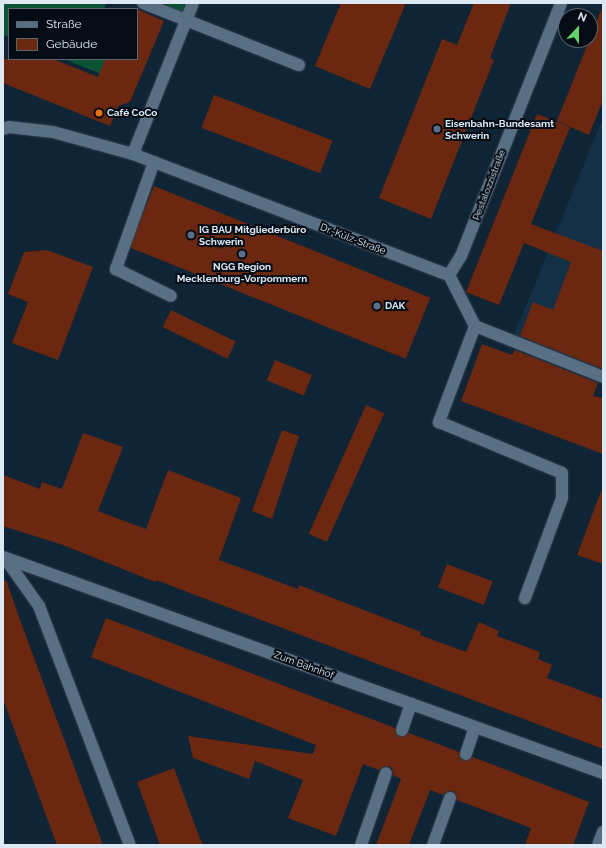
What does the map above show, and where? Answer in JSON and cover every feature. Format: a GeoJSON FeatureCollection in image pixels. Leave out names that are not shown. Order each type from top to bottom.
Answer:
{"type":"FeatureCollection","features":[{"type":"Feature","properties":{"kind":"street"},"geometry":{"type":"LineString","coordinates":[[143,3],[186,22],[299,65]]}},
{"type":"Feature","properties":{"kind":"street"},"geometry":{"type":"LineString","coordinates":[[133,154],[193,3]]}},
{"type":"Feature","properties":{"kind":"street","name":"Pestalozzistraße"},"geometry":{"type":"LineString","coordinates":[[449,275],[461,256],[561,3]]}},
{"type":"Feature","properties":{"kind":"street","name":"Dr.-Külz-Straße"},"geometry":{"type":"LineString","coordinates":[[3,129],[9,127],[53,132],[133,154],[449,275]]}},
{"type":"Feature","properties":{"kind":"street"},"geometry":{"type":"LineString","coordinates":[[154,162],[116,269],[171,296]]}},
{"type":"Feature","properties":{"kind":"street"},"geometry":{"type":"LineString","coordinates":[[449,275],[475,326],[603,377]]}},
{"type":"Feature","properties":{"kind":"street"},"geometry":{"type":"LineString","coordinates":[[475,326],[439,422],[562,473],[562,498],[525,598]]}},
{"type":"Feature","properties":{"kind":"street"},"geometry":{"type":"LineString","coordinates":[[4,557],[39,606],[130,845]]}},
{"type":"Feature","properties":{"kind":"street","name":"Zum Bahnhof"},"geometry":{"type":"LineString","coordinates":[[4,557],[603,773]]}},
{"type":"Feature","properties":{"kind":"street"},"geometry":{"type":"LineString","coordinates":[[402,730],[411,704]]}},
{"type":"Feature","properties":{"kind":"street"},"geometry":{"type":"LineString","coordinates":[[466,754],[475,727]]}},
{"type":"Feature","properties":{"kind":"street"},"geometry":{"type":"LineString","coordinates":[[361,845],[386,773]]}},
{"type":"Feature","properties":{"kind":"street"},"geometry":{"type":"LineString","coordinates":[[433,845],[450,798]]}},
{"type":"Feature","properties":{"kind":"street"},"geometry":{"type":"LineString","coordinates":[[598,845],[603,832]]}},
{"type":"Feature","properties":{"kind":"shaded area"},"geometry":{"type":"Polygon","coordinates":[[[603,118],[603,369],[514,335],[603,118]]]}},
{"type":"Feature","properties":{"kind":"green space"},"geometry":{"type":"Polygon","coordinates":[[[3,3],[106,3],[104,8],[8,8],[8,37],[3,35],[3,3]]]}},
{"type":"Feature","properties":{"kind":"green space"},"geometry":{"type":"Polygon","coordinates":[[[136,3],[193,3],[186,22],[136,3]]]}},
{"type":"Feature","properties":{"kind":"green space"},"geometry":{"type":"Polygon","coordinates":[[[66,60],[106,60],[101,74],[66,60]]]}},
{"type":"Feature","properties":{"kind":"building"},"geometry":{"type":"Polygon","coordinates":[[[341,3],[406,3],[370,89],[315,66],[341,3]]]}},
{"type":"Feature","properties":{"kind":"building","name":"Eisenbahn-Bundesamt Schwerin"},"geometry":{"type":"Polygon","coordinates":[[[474,3],[511,3],[490,58],[494,60],[431,219],[379,198],[442,39],[457,45],[474,3]]]}},
{"type":"Feature","properties":{"kind":"building"},"geometry":{"type":"Polygon","coordinates":[[[602,8],[603,100],[589,135],[557,121],[586,48],[598,48],[598,18],[602,8]]]}},
{"type":"Feature","properties":{"kind":"building"},"geometry":{"type":"Polygon","coordinates":[[[138,9],[164,21],[130,102],[118,106],[110,126],[3,83],[3,59],[56,60],[98,77],[105,60],[138,60],[138,9]]]}},
{"type":"Feature","properties":{"kind":"building"},"geometry":{"type":"Polygon","coordinates":[[[214,95],[333,141],[320,173],[201,128],[214,95]]]}},
{"type":"Feature","properties":{"kind":"building"},"geometry":{"type":"Polygon","coordinates":[[[537,114],[570,127],[531,224],[603,251],[603,369],[520,336],[533,302],[553,310],[571,262],[524,243],[499,305],[466,292],[537,114]]]}},
{"type":"Feature","properties":{"kind":"building"},"geometry":{"type":"Polygon","coordinates":[[[154,186],[430,298],[406,359],[129,247],[154,186]]]}},
{"type":"Feature","properties":{"kind":"building"},"geometry":{"type":"Polygon","coordinates":[[[47,250],[93,267],[58,360],[12,343],[28,302],[8,294],[24,252],[47,250]]]}},
{"type":"Feature","properties":{"kind":"building"},"geometry":{"type":"Polygon","coordinates":[[[171,310],[236,342],[227,359],[163,327],[171,310]]]}},
{"type":"Feature","properties":{"kind":"building"},"geometry":{"type":"Polygon","coordinates":[[[482,344],[512,355],[515,350],[598,383],[593,396],[603,398],[603,454],[461,401],[482,344]]]}},
{"type":"Feature","properties":{"kind":"building"},"geometry":{"type":"Polygon","coordinates":[[[275,360],[312,375],[304,395],[267,380],[275,360]]]}},
{"type":"Feature","properties":{"kind":"building"},"geometry":{"type":"Polygon","coordinates":[[[366,405],[384,413],[327,542],[309,534],[366,405]]]}},
{"type":"Feature","properties":{"kind":"building"},"geometry":{"type":"Polygon","coordinates":[[[282,430],[299,436],[272,519],[252,511],[282,430]]]}},
{"type":"Feature","properties":{"kind":"building"},"geometry":{"type":"Polygon","coordinates":[[[83,433],[123,447],[98,511],[146,529],[168,470],[241,498],[219,560],[298,589],[299,585],[421,632],[420,635],[466,652],[479,622],[499,631],[497,636],[540,652],[538,659],[552,665],[547,678],[603,699],[603,749],[156,580],[155,582],[63,545],[3,526],[3,475],[40,489],[42,482],[62,489],[83,433]]]}},
{"type":"Feature","properties":{"kind":"building"},"geometry":{"type":"Polygon","coordinates":[[[601,491],[603,492],[603,564],[577,555],[601,491]]]}},
{"type":"Feature","properties":{"kind":"building"},"geometry":{"type":"Polygon","coordinates":[[[447,564],[493,582],[484,605],[438,587],[447,564]]]}},
{"type":"Feature","properties":{"kind":"building"},"geometry":{"type":"Polygon","coordinates":[[[6,580],[103,845],[57,845],[3,699],[3,581],[6,580]]]}},
{"type":"Feature","properties":{"kind":"building"},"geometry":{"type":"Polygon","coordinates":[[[106,618],[395,728],[399,737],[409,733],[459,752],[463,761],[473,757],[589,802],[573,845],[525,845],[531,828],[457,800],[453,791],[448,791],[443,795],[430,790],[409,845],[376,845],[401,779],[393,775],[392,768],[388,766],[379,770],[363,764],[336,836],[288,818],[303,780],[255,761],[249,779],[193,758],[188,736],[313,754],[316,745],[91,657],[106,618]]]}},
{"type":"Feature","properties":{"kind":"building"},"geometry":{"type":"Polygon","coordinates":[[[174,768],[203,845],[160,845],[137,782],[174,768]]]}},
{"type":"Feature","properties":{"kind":"place","name":"Café CoCo"},"geometry":{"type":"Point","coordinates":[99,113]}},
{"type":"Feature","properties":{"kind":"place","name":"Eisenbahn-Bundesamt Schwerin"},"geometry":{"type":"Point","coordinates":[437,129]}},
{"type":"Feature","properties":{"kind":"place","name":"IG BAU Mitgliederbüro Schwerin"},"geometry":{"type":"Point","coordinates":[191,235]}},
{"type":"Feature","properties":{"kind":"place","name":"NGG Region Mecklenburg-Vorpommern"},"geometry":{"type":"Point","coordinates":[242,254]}},
{"type":"Feature","properties":{"kind":"place","name":"DAK"},"geometry":{"type":"Point","coordinates":[377,306]}}]}
